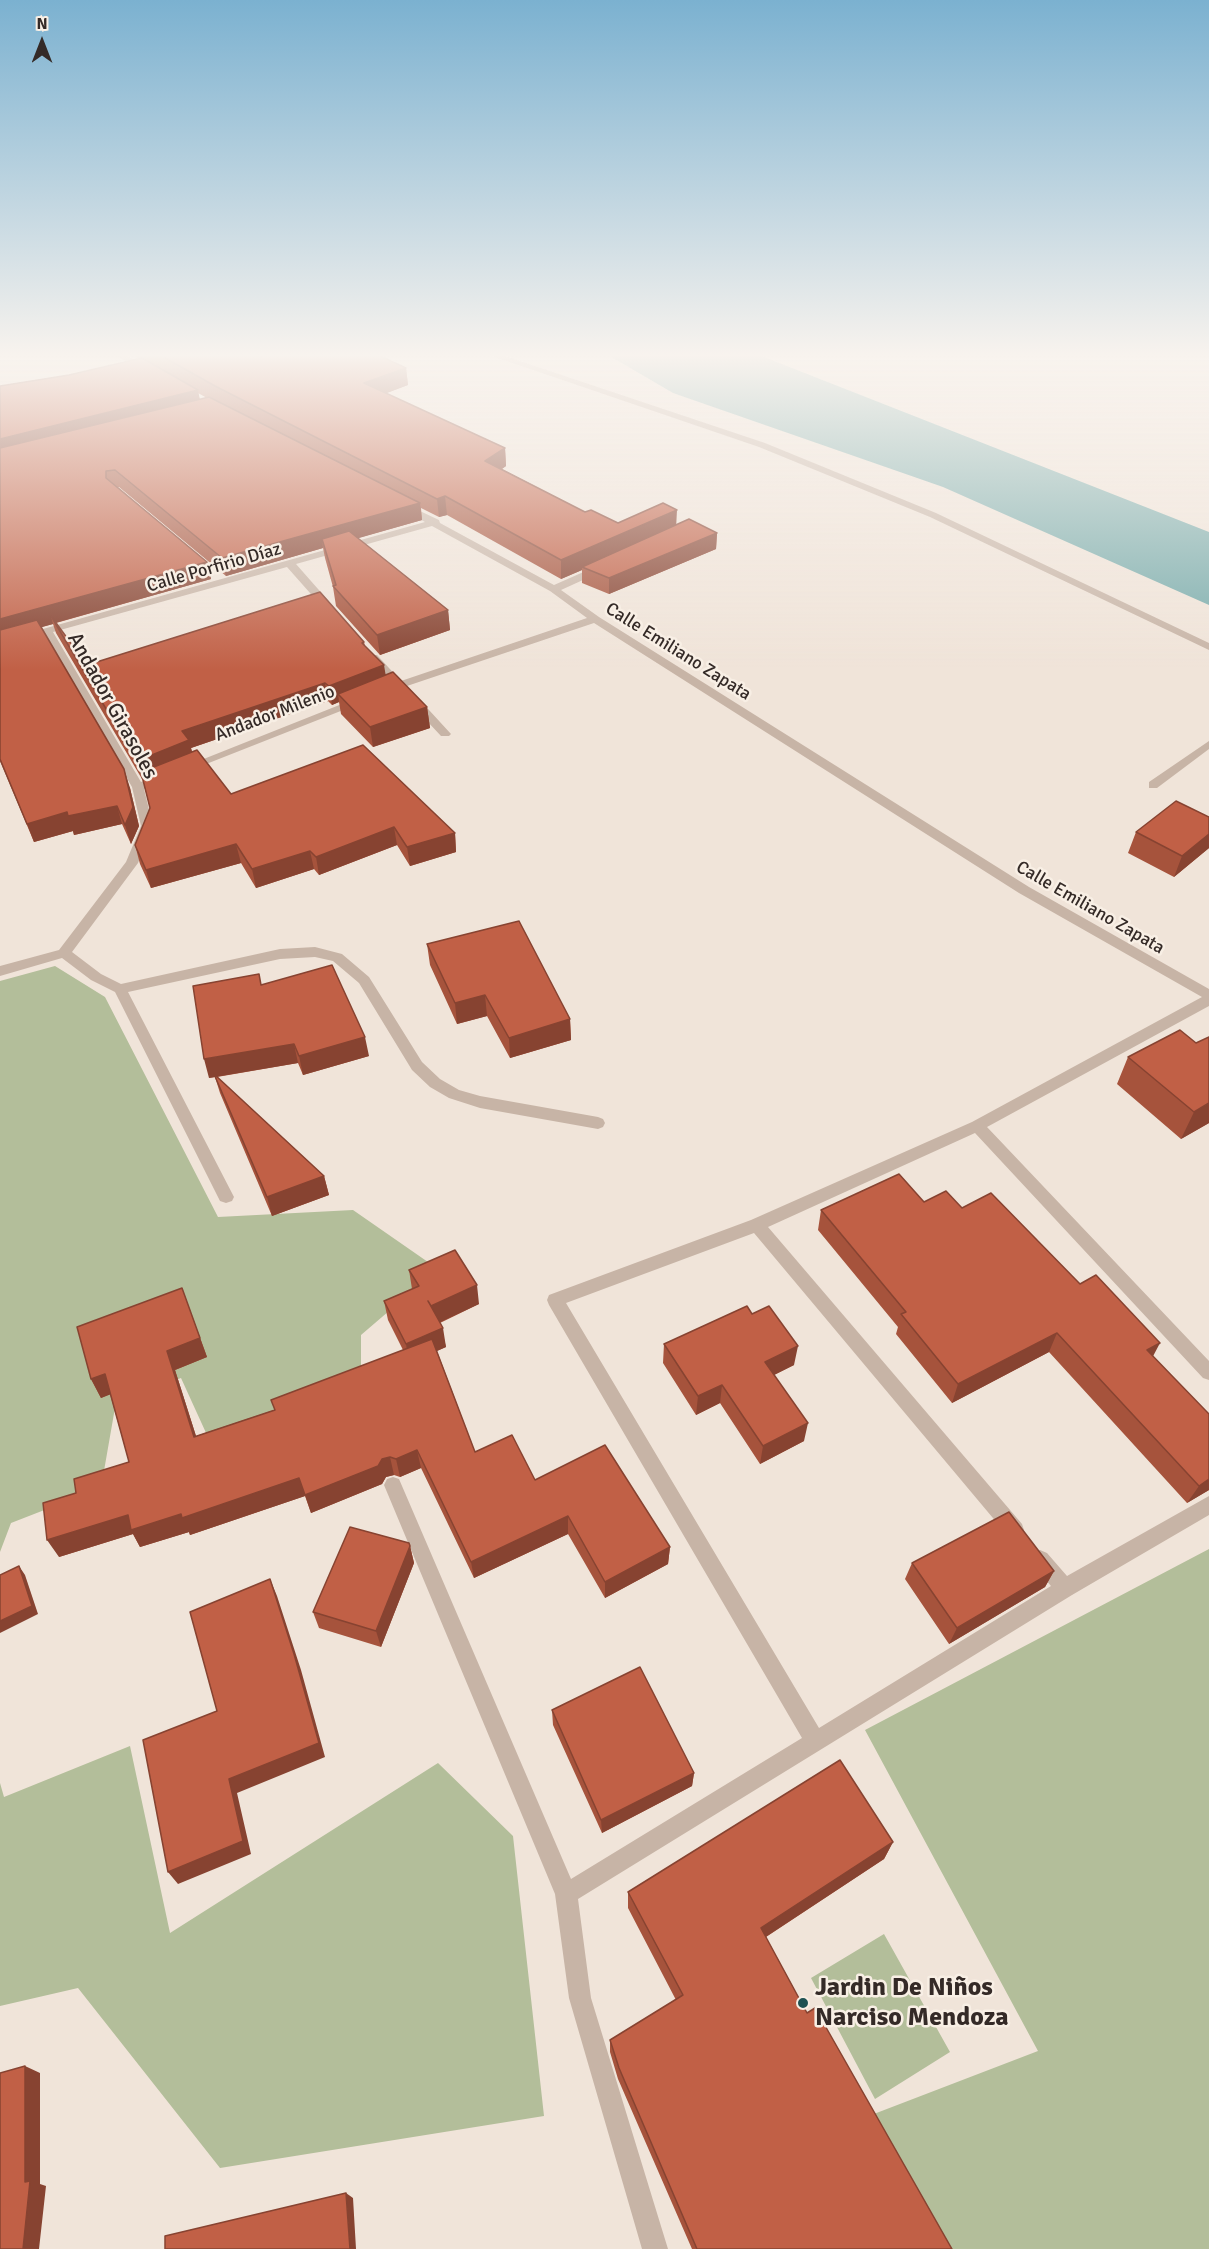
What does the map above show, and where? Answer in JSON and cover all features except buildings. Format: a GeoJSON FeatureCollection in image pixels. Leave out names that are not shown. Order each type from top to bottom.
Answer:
{"type":"FeatureCollection","features":[{"type":"Feature","properties":{"kind":"street"},"geometry":{"type":"LineString","coordinates":[[797,460],[933,515],[1209,647]]}},
{"type":"Feature","properties":{"kind":"street","name":"Calle Emiliano Zapata"},"geometry":{"type":"LineString","coordinates":[[396,502],[554,589],[595,619],[1024,890],[1209,995]]}},
{"type":"Feature","properties":{"kind":"street","name":"Calle Porfirio Díaz"},"geometry":{"type":"LineString","coordinates":[[4,643],[436,522]]}},
{"type":"Feature","properties":{"kind":"street"},"geometry":{"type":"LineString","coordinates":[[554,589],[615,562]]}},
{"type":"Feature","properties":{"kind":"street"},"geometry":{"type":"LineString","coordinates":[[289,563],[335,616]]}},
{"type":"Feature","properties":{"kind":"street"},"geometry":{"type":"LineString","coordinates":[[215,574],[224,582]]}},
{"type":"Feature","properties":{"kind":"street","name":"Andador Milenio"},"geometry":{"type":"LineString","coordinates":[[138,787],[398,685],[595,619]]}},
{"type":"Feature","properties":{"kind":"street"},"geometry":{"type":"LineString","coordinates":[[0,632],[4,643]]}},
{"type":"Feature","properties":{"kind":"street","name":"Andador Girasoles"},"geometry":{"type":"LineString","coordinates":[[48,632],[138,787],[147,826],[132,862],[64,953]]}},
{"type":"Feature","properties":{"kind":"street"},"geometry":{"type":"LineString","coordinates":[[367,650],[445,734]]}},
{"type":"Feature","properties":{"kind":"street"},"geometry":{"type":"LineString","coordinates":[[1153,785],[1209,744]]}},
{"type":"Feature","properties":{"kind":"street"},"geometry":{"type":"LineString","coordinates":[[120,989],[280,954],[315,952],[337,957],[348,964],[364,980],[417,1066],[435,1083],[454,1094],[480,1102],[598,1123]]}},
{"type":"Feature","properties":{"kind":"street"},"geometry":{"type":"LineString","coordinates":[[0,971],[64,953],[96,977],[120,989],[226,1197]]}},
{"type":"Feature","properties":{"kind":"street"},"geometry":{"type":"LineString","coordinates":[[815,1741],[555,1300],[757,1225],[977,1126],[1209,1000]]}},
{"type":"Feature","properties":{"kind":"street"},"geometry":{"type":"LineString","coordinates":[[977,1126],[1209,1374]]}},
{"type":"Feature","properties":{"kind":"street"},"geometry":{"type":"LineString","coordinates":[[757,1225],[1065,1588]]}},
{"type":"Feature","properties":{"kind":"street"},"geometry":{"type":"LineString","coordinates":[[393,1485],[566,1894],[580,1998],[655,2249]]}},
{"type":"Feature","properties":{"kind":"street"},"geometry":{"type":"LineString","coordinates":[[566,1894],[1065,1588],[1209,1505]]}},
{"type":"Feature","properties":{"kind":"green space"},"geometry":{"type":"Polygon","coordinates":[[[55,966],[105,997],[218,1217],[353,1210],[438,1269],[361,1335],[361,1379],[212,1446],[181,1378],[116,1402],[101,1488],[11,1523],[0,1552],[0,981],[55,966]]]}},
{"type":"Feature","properties":{"kind":"green space"},"geometry":{"type":"Polygon","coordinates":[[[1209,1549],[1209,2249],[944,2249],[866,2117],[1038,2051],[865,1730],[1209,1549]]]}},
{"type":"Feature","properties":{"kind":"green space"},"geometry":{"type":"Polygon","coordinates":[[[130,1746],[170,1933],[438,1763],[513,1836],[544,2116],[220,2168],[78,1988],[0,2006],[0,1783],[4,1797],[130,1746]]]}},
{"type":"Feature","properties":{"kind":"green space"},"geometry":{"type":"Polygon","coordinates":[[[884,1934],[950,2052],[875,2099],[811,1978],[884,1934]]]}},
{"type":"Feature","properties":{"kind":"water"},"geometry":{"type":"Polygon","coordinates":[[[865,460],[1026,460],[1209,532],[1209,605],[943,487],[865,460]]]}},
{"type":"Feature","properties":{"kind":"place","name":"Jardin De Niños Narciso Mendoza"},"geometry":{"type":"Point","coordinates":[803,2003]}}]}
